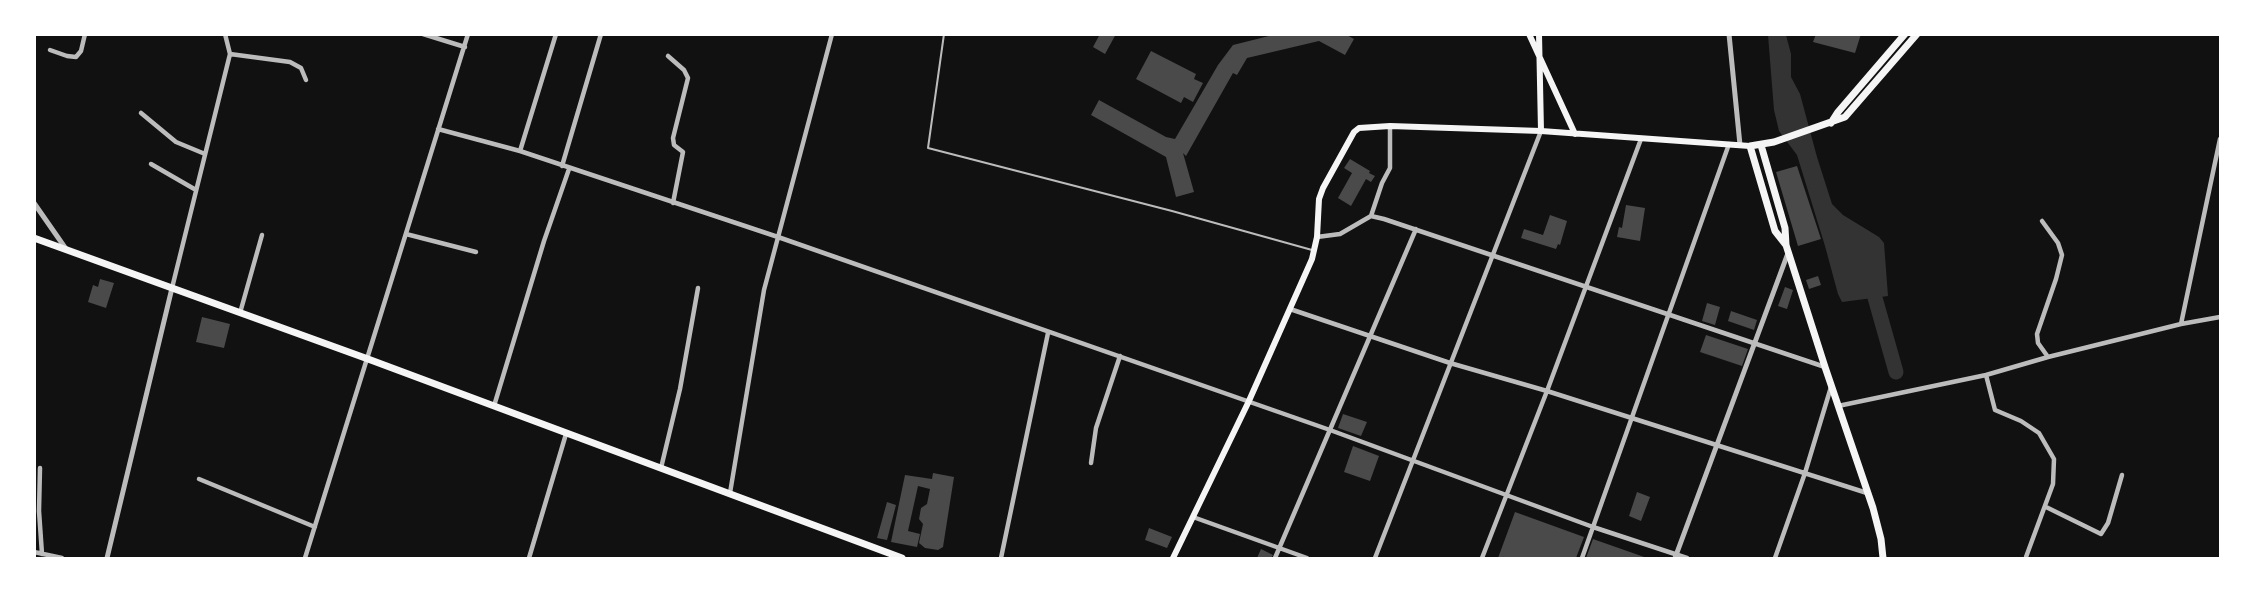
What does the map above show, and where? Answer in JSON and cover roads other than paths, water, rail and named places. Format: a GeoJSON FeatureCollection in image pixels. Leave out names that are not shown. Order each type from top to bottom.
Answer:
{"type":"FeatureCollection","features":[{"type":"Feature","properties":{"kind":"main road"},"geometry":{"type":"LineString","coordinates":[[1529,34],[1575,134]]}},
{"type":"Feature","properties":{"kind":"main road"},"geometry":{"type":"LineString","coordinates":[[1539,34],[1541,131]]}},
{"type":"Feature","properties":{"kind":"main road"},"geometry":{"type":"LineString","coordinates":[[1827,124],[1905,34]]}},
{"type":"Feature","properties":{"kind":"main road"},"geometry":{"type":"LineString","coordinates":[[1173,558],[1248,403],[1315,251],[1319,199],[1323,188],[1354,132],[1359,128],[1390,126],[1541,131],[1761,145],[1845,117],[1917,34]]}},
{"type":"Feature","properties":{"kind":"main road"},"geometry":{"type":"LineString","coordinates":[[1761,145],[1785,228],[1788,253],[1868,494],[1881,539],[1883,558]]}},
{"type":"Feature","properties":{"kind":"main road"},"geometry":{"type":"LineString","coordinates":[[1750,146],[1775,231],[1786,244]]}},
{"type":"Feature","properties":{"kind":"main road"},"geometry":{"type":"LineString","coordinates":[[34,238],[368,359],[902,558]]}},
{"type":"Feature","properties":{"kind":"street"},"geometry":{"type":"LineString","coordinates":[[50,50],[76,57],[81,51],[85,34]]}},
{"type":"Feature","properties":{"kind":"street"},"geometry":{"type":"LineString","coordinates":[[107,558],[230,54],[225,34]]}},
{"type":"Feature","properties":{"kind":"street"},"geometry":{"type":"LineString","coordinates":[[423,34],[465,47]]}},
{"type":"Feature","properties":{"kind":"street"},"geometry":{"type":"LineString","coordinates":[[305,558],[468,34]]}},
{"type":"Feature","properties":{"kind":"street"},"geometry":{"type":"LineString","coordinates":[[520,151],[556,34]]}},
{"type":"Feature","properties":{"kind":"street"},"geometry":{"type":"LineString","coordinates":[[562,166],[602,34]]}},
{"type":"Feature","properties":{"kind":"street"},"geometry":{"type":"LineString","coordinates":[[730,493],[764,290],[832,34]]}},
{"type":"Feature","properties":{"kind":"street"},"geometry":{"type":"LineString","coordinates":[[1729,34],[1740,145]]}},
{"type":"Feature","properties":{"kind":"street"},"geometry":{"type":"LineString","coordinates":[[230,54],[290,62],[301,68],[306,80]]}},
{"type":"Feature","properties":{"kind":"street"},"geometry":{"type":"LineString","coordinates":[[668,56],[684,70],[688,78],[673,138],[674,146],[683,152],[673,203]]}},
{"type":"Feature","properties":{"kind":"street"},"geometry":{"type":"LineString","coordinates":[[141,113],[176,142],[205,154]]}},
{"type":"Feature","properties":{"kind":"street"},"geometry":{"type":"LineString","coordinates":[[1317,237],[1340,234],[1371,216],[1382,183],[1390,168],[1390,126]]}},
{"type":"Feature","properties":{"kind":"street"},"geometry":{"type":"LineString","coordinates":[[438,129],[520,151],[778,237],[1330,430],[1675,557],[1687,558]]}},
{"type":"Feature","properties":{"kind":"street"},"geometry":{"type":"LineString","coordinates":[[1374,558],[1541,131]]}},
{"type":"Feature","properties":{"kind":"street"},"geometry":{"type":"LineString","coordinates":[[1482,558],[1587,287],[1641,139]]}},
{"type":"Feature","properties":{"kind":"street"},"geometry":{"type":"LineString","coordinates":[[2181,324],[2220,139]]}},
{"type":"Feature","properties":{"kind":"street"},"geometry":{"type":"LineString","coordinates":[[1582,558],[1729,144]]}},
{"type":"Feature","properties":{"kind":"street"},"geometry":{"type":"LineString","coordinates":[[151,164],[196,190]]}},
{"type":"Feature","properties":{"kind":"street"},"geometry":{"type":"LineString","coordinates":[[494,406],[544,241],[569,169]]}},
{"type":"Feature","properties":{"kind":"street"},"geometry":{"type":"LineString","coordinates":[[34,203],[67,251]]}},
{"type":"Feature","properties":{"kind":"street"},"geometry":{"type":"LineString","coordinates":[[1371,216],[1492,254],[1825,367]]}},
{"type":"Feature","properties":{"kind":"street"},"geometry":{"type":"LineString","coordinates":[[2042,221],[2058,243],[2062,255],[2037,334],[2038,343],[2048,357]]}},
{"type":"Feature","properties":{"kind":"street"},"geometry":{"type":"LineString","coordinates":[[1275,558],[1416,229]]}},
{"type":"Feature","properties":{"kind":"street"},"geometry":{"type":"LineString","coordinates":[[406,234],[476,252]]}},
{"type":"Feature","properties":{"kind":"street"},"geometry":{"type":"LineString","coordinates":[[240,313],[262,235]]}},
{"type":"Feature","properties":{"kind":"street"},"geometry":{"type":"LineString","coordinates":[[1675,557],[1788,253]]}},
{"type":"Feature","properties":{"kind":"street"},"geometry":{"type":"LineString","coordinates":[[661,468],[680,389],[698,288]]}},
{"type":"Feature","properties":{"kind":"street"},"geometry":{"type":"LineString","coordinates":[[1290,309],[1450,363],[1547,391],[1868,494]]}},
{"type":"Feature","properties":{"kind":"street"},"geometry":{"type":"LineString","coordinates":[[1838,406],[1986,375],[2181,324],[2220,317]]}},
{"type":"Feature","properties":{"kind":"street"},"geometry":{"type":"LineString","coordinates":[[1001,558],[1048,333]]}},
{"type":"Feature","properties":{"kind":"street"},"geometry":{"type":"LineString","coordinates":[[1091,463],[1096,428],[1120,356]]}},
{"type":"Feature","properties":{"kind":"street"},"geometry":{"type":"LineString","coordinates":[[1986,375],[1995,410],[2020,421],[2039,433],[2054,459],[2052,484],[2046,507],[2025,557]]}},
{"type":"Feature","properties":{"kind":"street"},"geometry":{"type":"LineString","coordinates":[[1775,558],[1805,473],[1831,386]]}},
{"type":"Feature","properties":{"kind":"street"},"geometry":{"type":"LineString","coordinates":[[529,558],[566,434]]}},
{"type":"Feature","properties":{"kind":"street"},"geometry":{"type":"LineString","coordinates":[[40,468],[39,511],[42,554]]}},
{"type":"Feature","properties":{"kind":"street"},"geometry":{"type":"LineString","coordinates":[[2046,507],[2101,534],[2108,523],[2122,475]]}},
{"type":"Feature","properties":{"kind":"street"},"geometry":{"type":"LineString","coordinates":[[199,479],[315,526]]}},
{"type":"Feature","properties":{"kind":"street"},"geometry":{"type":"LineString","coordinates":[[1193,517],[1307,558]]}},
{"type":"Feature","properties":{"kind":"street"},"geometry":{"type":"LineString","coordinates":[[34,552],[62,558]]}},
{"type":"Feature","properties":{"kind":"lane"},"geometry":{"type":"LineString","coordinates":[[944,34],[928,148],[1172,211],[1315,251]]}},
{"type":"Feature","properties":{"kind":"waterway"},"geometry":{"type":"LineString","coordinates":[[1870,280],[1896,372]]}}]}
